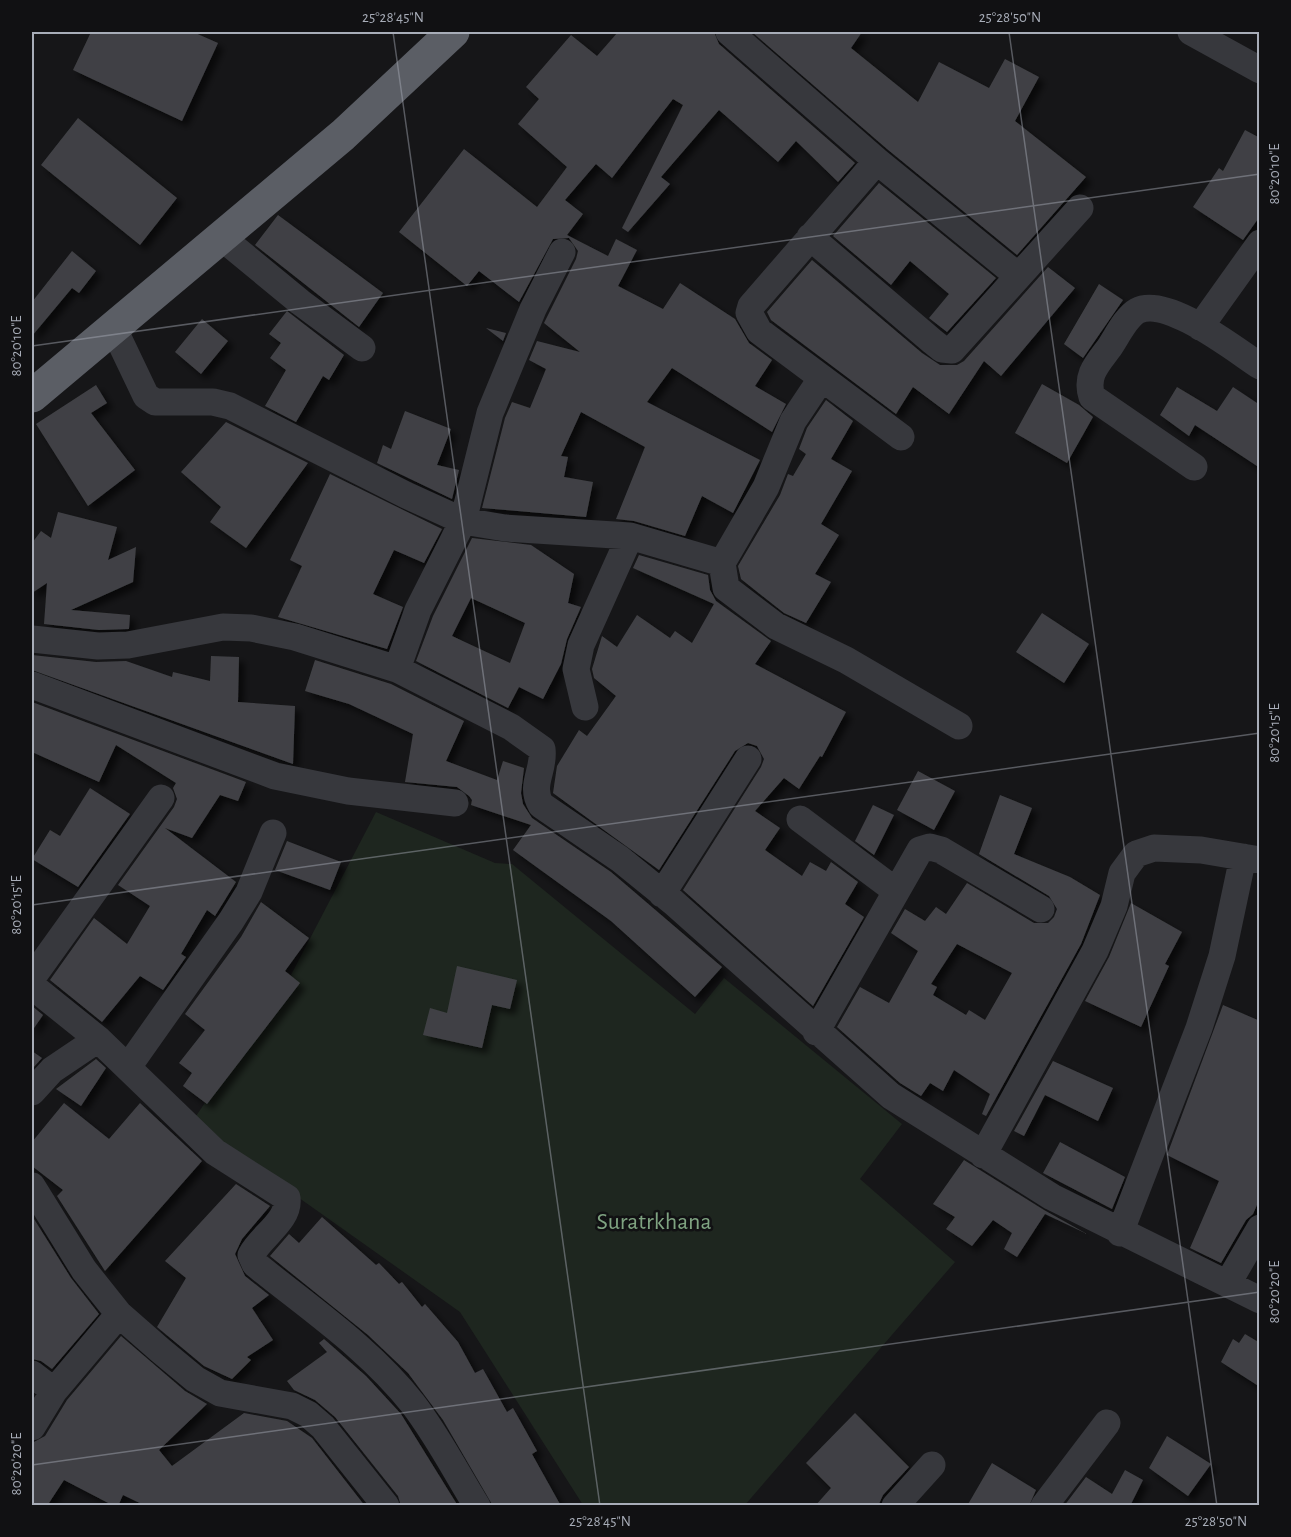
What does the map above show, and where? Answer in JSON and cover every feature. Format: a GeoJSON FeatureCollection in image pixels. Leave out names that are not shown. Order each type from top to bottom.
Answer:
{"type":"FeatureCollection","features":[{"type":"Feature","properties":{"kind":"highway"},"geometry":{"type":"LineString","coordinates":[[32,396],[343,135],[453,32]]}},
{"type":"Feature","properties":{"kind":"street"},"geometry":{"type":"LineString","coordinates":[[729,32],[877,161],[1018,276]]}},
{"type":"Feature","properties":{"kind":"street"},"geometry":{"type":"LineString","coordinates":[[1191,32],[1260,70]]}},
{"type":"Feature","properties":{"kind":"street"},"geometry":{"type":"LineString","coordinates":[[877,161],[751,306],[749,313],[759,331],[901,437]]}},
{"type":"Feature","properties":{"kind":"street"},"geometry":{"type":"LineString","coordinates":[[810,237],[942,349],[952,350],[961,343],[1080,208]]}},
{"type":"Feature","properties":{"kind":"street"},"geometry":{"type":"LineString","coordinates":[[221,237],[300,302],[362,348]]}},
{"type":"Feature","properties":{"kind":"street"},"geometry":{"type":"LineString","coordinates":[[1200,327],[1260,243]]}},
{"type":"Feature","properties":{"kind":"street"},"geometry":{"type":"LineString","coordinates":[[397,669],[418,610],[464,520],[490,413],[534,309],[562,252]]}},
{"type":"Feature","properties":{"kind":"street"},"geometry":{"type":"LineString","coordinates":[[1194,467],[1103,407],[1092,397],[1088,386],[1091,372],[1135,312],[1149,307],[1163,309],[1200,327],[1260,366]]}},
{"type":"Feature","properties":{"kind":"street"},"geometry":{"type":"LineString","coordinates":[[114,329],[140,387],[146,396],[155,402],[213,402],[230,406],[406,495],[464,520],[505,528],[630,536],[722,563]]}},
{"type":"Feature","properties":{"kind":"street"},"geometry":{"type":"LineString","coordinates":[[821,379],[793,421],[770,480],[722,563],[726,588],[776,626],[846,660],[959,726]]}},
{"type":"Feature","properties":{"kind":"street"},"geometry":{"type":"LineString","coordinates":[[585,707],[576,669],[581,645],[630,536]]}},
{"type":"Feature","properties":{"kind":"street"},"geometry":{"type":"LineString","coordinates":[[32,639],[98,646],[128,645],[222,627],[250,628],[295,637],[397,669],[511,727],[542,749],[543,761],[535,786],[535,796],[541,805],[620,859],[891,1096],[1052,1197],[1120,1233],[1260,1300]]}},
{"type":"Feature","properties":{"kind":"street"},"geometry":{"type":"LineString","coordinates":[[32,685],[275,776],[348,791],[455,803]]}},
{"type":"Feature","properties":{"kind":"street"},"geometry":{"type":"LineString","coordinates":[[662,894],[748,759]]}},
{"type":"Feature","properties":{"kind":"street"},"geometry":{"type":"LineString","coordinates":[[32,978],[161,798]]}},
{"type":"Feature","properties":{"kind":"street"},"geometry":{"type":"LineString","coordinates":[[800,819],[896,891]]}},
{"type":"Feature","properties":{"kind":"street"},"geometry":{"type":"LineString","coordinates":[[128,1067],[249,892],[273,833]]}},
{"type":"Feature","properties":{"kind":"street"},"geometry":{"type":"LineString","coordinates":[[816,1032],[920,850],[930,847],[941,850],[1041,909]]}},
{"type":"Feature","properties":{"kind":"street"},"geometry":{"type":"LineString","coordinates":[[983,1155],[1095,951],[1114,906],[1122,873],[1136,854],[1154,848],[1201,850],[1251,859],[1199,1028],[1120,1233]]}},
{"type":"Feature","properties":{"kind":"street"},"geometry":{"type":"LineString","coordinates":[[32,986],[98,1039],[215,1152],[287,1198],[288,1206],[284,1215],[251,1255],[255,1264],[341,1332],[382,1370],[413,1404],[477,1506]]}},
{"type":"Feature","properties":{"kind":"street"},"geometry":{"type":"LineString","coordinates":[[32,1092],[52,1070],[98,1039]]}},
{"type":"Feature","properties":{"kind":"street"},"geometry":{"type":"LineString","coordinates":[[32,1186],[84,1270],[119,1314],[195,1379],[220,1393],[292,1406],[317,1420],[386,1506]]}},
{"type":"Feature","properties":{"kind":"street"},"geometry":{"type":"LineString","coordinates":[[1228,1283],[1260,1228]]}},
{"type":"Feature","properties":{"kind":"street"},"geometry":{"type":"LineString","coordinates":[[32,1427],[54,1391],[119,1314]]}},
{"type":"Feature","properties":{"kind":"street"},"geometry":{"type":"LineString","coordinates":[[32,1374],[54,1391]]}},
{"type":"Feature","properties":{"kind":"street"},"geometry":{"type":"LineString","coordinates":[[1044,1506],[1107,1423]]}},
{"type":"Feature","properties":{"kind":"street"},"geometry":{"type":"LineString","coordinates":[[895,1506],[932,1466]]}},
{"type":"Feature","properties":{"kind":"green space","name":"Suratrkhana"},"geometry":{"type":"Polygon","coordinates":[[[376,812],[495,863],[512,864],[695,1014],[724,978],[902,1124],[860,1179],[955,1262],[745,1505],[583,1505],[460,1312],[192,1122],[292,973],[376,812]]]}},
{"type":"Feature","properties":{"kind":"building"},"geometry":{"type":"Polygon","coordinates":[[[91,32],[193,32],[218,43],[182,121],[73,70],[91,32]]]}},
{"type":"Feature","properties":{"kind":"building"},"geometry":{"type":"Polygon","coordinates":[[[618,32],[714,32],[719,44],[855,163],[838,182],[796,141],[778,162],[719,110],[661,177],[670,184],[628,232],[622,228],[683,105],[673,99],[612,178],[596,164],[565,200],[583,214],[567,235],[608,256],[616,239],[637,250],[618,286],[663,309],[680,283],[735,319],[749,343],[772,360],[755,386],[786,404],[772,432],[672,368],[647,402],[760,460],[733,513],[702,496],[685,536],[634,521],[616,519],[645,447],[581,412],[561,456],[568,457],[564,477],[593,482],[586,517],[482,508],[505,418],[512,402],[530,408],[546,369],[529,360],[537,341],[580,352],[544,323],[578,251],[569,238],[553,239],[519,302],[479,271],[467,286],[399,232],[464,149],[537,207],[567,167],[518,124],[539,99],[526,87],[571,35],[597,56],[618,32]]]}},
{"type":"Feature","properties":{"kind":"building"},"geometry":{"type":"Polygon","coordinates":[[[752,32],[862,32],[851,48],[918,102],[939,62],[989,88],[1005,59],[1039,77],[1015,121],[1086,177],[1017,255],[887,149],[752,32]]]}},
{"type":"Feature","properties":{"kind":"building"},"geometry":{"type":"Polygon","coordinates":[[[78,118],[177,198],[140,245],[41,165],[78,118]]]}},
{"type":"Feature","properties":{"kind":"building"},"geometry":{"type":"Polygon","coordinates":[[[1245,130],[1260,138],[1260,216],[1243,240],[1193,207],[1219,168],[1223,171],[1245,130]]]}},
{"type":"Feature","properties":{"kind":"building"},"geometry":{"type":"Polygon","coordinates":[[[879,183],[996,278],[947,332],[929,318],[949,294],[910,261],[891,285],[833,236],[879,183]]]}},
{"type":"Feature","properties":{"kind":"building"},"geometry":{"type":"Polygon","coordinates":[[[278,215],[383,293],[359,327],[255,245],[278,215]]]}},
{"type":"Feature","properties":{"kind":"building"},"geometry":{"type":"Polygon","coordinates":[[[72,251],[96,271],[79,293],[72,288],[32,336],[32,302],[72,251]]]}},
{"type":"Feature","properties":{"kind":"building"},"geometry":{"type":"Polygon","coordinates":[[[812,260],[922,353],[940,365],[957,365],[964,361],[1048,267],[1075,288],[1001,376],[984,361],[949,414],[913,387],[896,414],[771,320],[767,312],[812,260]]]}},
{"type":"Feature","properties":{"kind":"building"},"geometry":{"type":"Polygon","coordinates":[[[1099,284],[1123,300],[1083,358],[1064,344],[1099,284]]]}},
{"type":"Feature","properties":{"kind":"building"},"geometry":{"type":"Polygon","coordinates":[[[287,311],[344,355],[329,380],[323,376],[296,422],[265,406],[286,370],[270,358],[281,343],[269,334],[287,311]]]}},
{"type":"Feature","properties":{"kind":"building"},"geometry":{"type":"Polygon","coordinates":[[[202,319],[228,341],[201,374],[175,352],[202,319]]]}},
{"type":"Feature","properties":{"kind":"building"},"geometry":{"type":"Polygon","coordinates":[[[486,328],[506,333],[503,341],[486,328]]]}},
{"type":"Feature","properties":{"kind":"building"},"geometry":{"type":"Polygon","coordinates":[[[1042,384],[1079,405],[1093,417],[1067,463],[1015,433],[1042,384]]]}},
{"type":"Feature","properties":{"kind":"building"},"geometry":{"type":"Polygon","coordinates":[[[96,385],[107,403],[91,413],[135,470],[88,506],[36,424],[96,385]]]}},
{"type":"Feature","properties":{"kind":"building"},"geometry":{"type":"Polygon","coordinates":[[[1177,387],[1217,411],[1233,387],[1260,405],[1260,468],[1195,425],[1189,436],[1160,415],[1177,387]]]}},
{"type":"Feature","properties":{"kind":"building"},"geometry":{"type":"Polygon","coordinates":[[[826,400],[853,421],[831,459],[852,471],[821,524],[839,535],[815,574],[831,582],[806,623],[784,613],[741,579],[738,566],[780,495],[788,474],[793,476],[806,454],[799,449],[807,428],[826,400]]]}},
{"type":"Feature","properties":{"kind":"building"},"geometry":{"type":"Polygon","coordinates":[[[405,411],[451,429],[437,465],[459,470],[452,499],[377,463],[383,445],[391,449],[405,411]]]}},
{"type":"Feature","properties":{"kind":"building"},"geometry":{"type":"Polygon","coordinates":[[[226,422],[308,463],[246,548],[210,522],[221,507],[181,472],[226,422]]]}},
{"type":"Feature","properties":{"kind":"building"},"geometry":{"type":"Polygon","coordinates":[[[330,474],[442,529],[424,563],[394,550],[373,594],[403,607],[387,649],[278,617],[302,566],[290,560],[330,474]]]}},
{"type":"Feature","properties":{"kind":"building"},"geometry":{"type":"Polygon","coordinates":[[[58,512],[117,527],[108,560],[136,547],[133,582],[71,610],[130,615],[129,629],[99,630],[44,624],[47,583],[32,593],[32,543],[41,531],[51,538],[58,512]]]}},
{"type":"Feature","properties":{"kind":"building"},"geometry":{"type":"Polygon","coordinates":[[[472,538],[531,545],[574,574],[568,603],[581,607],[567,639],[561,664],[543,699],[519,687],[508,708],[416,661],[433,616],[472,538]],[[471,598],[452,636],[510,663],[525,623],[471,598]]]}},
{"type":"Feature","properties":{"kind":"building"},"geometry":{"type":"Polygon","coordinates":[[[639,555],[708,575],[710,590],[716,601],[771,641],[755,664],[846,712],[822,757],[820,756],[799,789],[784,778],[755,811],[780,828],[765,850],[802,876],[810,862],[826,871],[831,862],[858,882],[845,904],[864,917],[813,1006],[683,890],[761,767],[764,759],[757,746],[748,743],[735,751],[659,870],[553,793],[557,766],[579,730],[587,736],[616,696],[594,678],[592,669],[602,636],[617,647],[637,615],[670,638],[675,631],[692,643],[714,604],[633,568],[639,555]]]}},
{"type":"Feature","properties":{"kind":"building"},"geometry":{"type":"Polygon","coordinates":[[[1042,613],[1089,644],[1064,683],[1016,652],[1042,613]]]}},
{"type":"Feature","properties":{"kind":"building"},"geometry":{"type":"Polygon","coordinates":[[[32,655],[96,662],[126,661],[172,677],[173,672],[210,681],[211,656],[239,657],[238,702],[295,706],[293,764],[32,670],[32,655]]]}},
{"type":"Feature","properties":{"kind":"building"},"geometry":{"type":"Polygon","coordinates":[[[315,660],[391,684],[464,721],[446,761],[497,780],[503,761],[524,768],[521,793],[523,804],[532,818],[611,872],[722,967],[695,997],[611,921],[513,850],[531,825],[471,805],[472,800],[469,796],[457,787],[405,782],[413,734],[349,704],[305,691],[315,660]]]}},
{"type":"Feature","properties":{"kind":"building"},"geometry":{"type":"Polygon","coordinates":[[[32,702],[246,782],[238,801],[220,795],[192,838],[165,828],[236,882],[215,916],[207,910],[181,954],[186,957],[163,990],[140,976],[102,1022],[50,980],[94,918],[127,944],[150,906],[118,885],[174,807],[177,799],[173,788],[176,783],[116,745],[99,782],[32,752],[32,702]]]}},
{"type":"Feature","properties":{"kind":"building"},"geometry":{"type":"Polygon","coordinates":[[[918,771],[955,791],[934,830],[897,810],[918,771]]]}},
{"type":"Feature","properties":{"kind":"building"},"geometry":{"type":"Polygon","coordinates":[[[90,788],[130,814],[78,887],[32,859],[50,830],[60,836],[90,788]]]}},
{"type":"Feature","properties":{"kind":"building"},"geometry":{"type":"Polygon","coordinates":[[[1000,795],[1032,808],[1014,854],[1070,877],[1100,895],[1081,944],[986,1116],[982,1114],[990,1094],[954,1070],[943,1091],[930,1083],[921,1096],[900,1083],[837,1027],[860,987],[889,1003],[918,951],[891,933],[905,909],[925,921],[936,907],[946,914],[967,883],[1034,923],[1048,923],[1054,917],[1057,909],[1049,896],[979,854],[1000,795]],[[957,944],[931,984],[937,987],[933,995],[966,1015],[969,1010],[985,1020],[1012,973],[957,944]]]}},
{"type":"Feature","properties":{"kind":"building"},"geometry":{"type":"Polygon","coordinates":[[[873,805],[894,815],[874,855],[855,841],[873,805]]]}},
{"type":"Feature","properties":{"kind":"building"},"geometry":{"type":"Polygon","coordinates":[[[287,841],[341,862],[330,890],[275,870],[287,841]]]}},
{"type":"Feature","properties":{"kind":"building"},"geometry":{"type":"Polygon","coordinates":[[[261,902],[309,938],[285,971],[300,983],[207,1104],[183,1086],[192,1073],[179,1063],[205,1030],[185,1014],[241,937],[261,902]]]}},
{"type":"Feature","properties":{"kind":"building"},"geometry":{"type":"Polygon","coordinates":[[[1131,903],[1182,932],[1165,964],[1169,966],[1141,1027],[1085,1001],[1109,957],[1131,903]]]}},
{"type":"Feature","properties":{"kind":"building"},"geometry":{"type":"Polygon","coordinates":[[[457,966],[517,980],[510,1009],[492,1005],[482,1048],[423,1035],[430,1008],[447,1013],[457,966]]]}},
{"type":"Feature","properties":{"kind":"building"},"geometry":{"type":"Polygon","coordinates":[[[1223,1005],[1260,1021],[1260,1198],[1253,1214],[1246,1220],[1221,1263],[1190,1248],[1219,1181],[1167,1155],[1223,1005]]]}},
{"type":"Feature","properties":{"kind":"building"},"geometry":{"type":"Polygon","coordinates":[[[32,1006],[43,1015],[32,1031],[32,1006]]]}},
{"type":"Feature","properties":{"kind":"building"},"geometry":{"type":"Polygon","coordinates":[[[32,1051],[42,1058],[32,1069],[32,1051]]]}},
{"type":"Feature","properties":{"kind":"building"},"geometry":{"type":"Polygon","coordinates":[[[96,1059],[106,1068],[81,1106],[56,1089],[96,1059]]]}},
{"type":"Feature","properties":{"kind":"building"},"geometry":{"type":"Polygon","coordinates":[[[1053,1061],[1113,1088],[1098,1121],[1045,1095],[1024,1136],[1014,1131],[1053,1061]]]}},
{"type":"Feature","properties":{"kind":"building"},"geometry":{"type":"Polygon","coordinates":[[[64,1103],[109,1139],[140,1103],[202,1161],[105,1271],[57,1196],[63,1190],[32,1166],[32,1142],[64,1103]]]}},
{"type":"Feature","properties":{"kind":"building"},"geometry":{"type":"Polygon","coordinates":[[[1060,1142],[1125,1177],[1112,1209],[1043,1173],[1060,1142]]]}},
{"type":"Feature","properties":{"kind":"building"},"geometry":{"type":"Polygon","coordinates":[[[964,1160],[1087,1234],[1045,1214],[1017,1257],[1004,1249],[1012,1233],[993,1220],[972,1246],[946,1229],[955,1217],[933,1204],[964,1160]]]}},
{"type":"Feature","properties":{"kind":"building"},"geometry":{"type":"Polygon","coordinates":[[[236,1184],[270,1206],[242,1239],[235,1254],[245,1276],[269,1295],[252,1308],[273,1340],[247,1357],[251,1360],[232,1379],[204,1366],[157,1327],[186,1278],[165,1261],[236,1184]]]}},
{"type":"Feature","properties":{"kind":"building"},"geometry":{"type":"Polygon","coordinates":[[[322,1217],[376,1265],[379,1263],[399,1284],[402,1282],[422,1307],[425,1304],[458,1342],[475,1373],[483,1369],[507,1412],[513,1408],[537,1451],[532,1454],[561,1506],[493,1506],[443,1420],[408,1373],[368,1335],[270,1256],[289,1234],[299,1243],[322,1217]]]}},
{"type":"Feature","properties":{"kind":"building"},"geometry":{"type":"Polygon","coordinates":[[[34,1219],[71,1278],[99,1314],[52,1369],[41,1361],[32,1359],[32,1221],[34,1219]]]}},
{"type":"Feature","properties":{"kind":"building"},"geometry":{"type":"Polygon","coordinates":[[[1245,1334],[1260,1343],[1260,1387],[1221,1362],[1233,1339],[1239,1343],[1245,1334]]]}},
{"type":"Feature","properties":{"kind":"building"},"geometry":{"type":"Polygon","coordinates":[[[121,1336],[185,1391],[207,1404],[159,1450],[172,1466],[244,1413],[287,1421],[312,1438],[365,1506],[146,1506],[123,1495],[118,1506],[114,1506],[64,1480],[47,1506],[32,1506],[32,1443],[45,1436],[67,1400],[121,1336]]]}},
{"type":"Feature","properties":{"kind":"building"},"geometry":{"type":"Polygon","coordinates":[[[324,1339],[366,1376],[401,1414],[458,1506],[401,1506],[398,1496],[335,1417],[315,1400],[294,1390],[287,1381],[327,1352],[319,1343],[324,1339]]]}},
{"type":"Feature","properties":{"kind":"building"},"geometry":{"type":"Polygon","coordinates":[[[855,1413],[909,1467],[883,1495],[878,1506],[815,1506],[831,1488],[806,1463],[855,1413]]]}},
{"type":"Feature","properties":{"kind":"building"},"geometry":{"type":"Polygon","coordinates":[[[1167,1436],[1211,1464],[1188,1496],[1149,1468],[1167,1436]]]}},
{"type":"Feature","properties":{"kind":"building"},"geometry":{"type":"Polygon","coordinates":[[[992,1463],[1036,1490],[1029,1506],[967,1506],[992,1463]]]}},
{"type":"Feature","properties":{"kind":"building"},"geometry":{"type":"Polygon","coordinates":[[[1125,1470],[1143,1480],[1130,1506],[1064,1506],[1086,1477],[1112,1494],[1125,1470]]]}}]}
